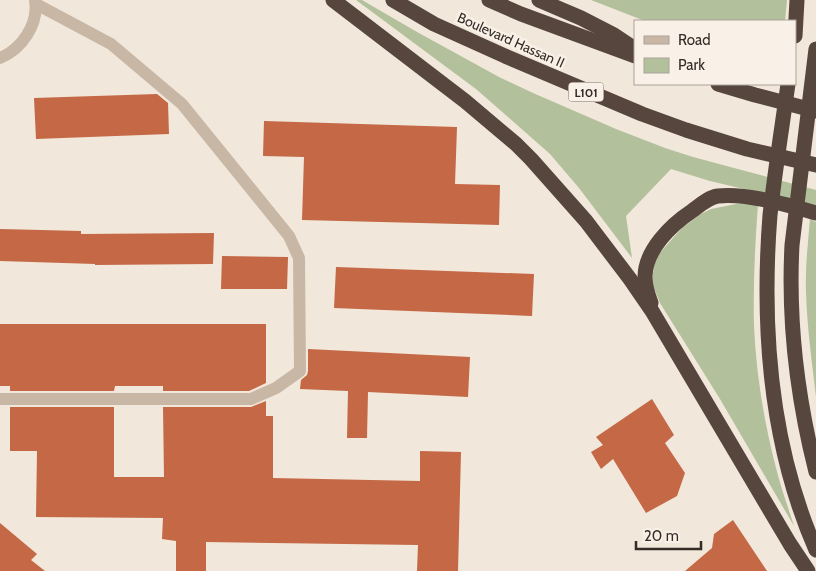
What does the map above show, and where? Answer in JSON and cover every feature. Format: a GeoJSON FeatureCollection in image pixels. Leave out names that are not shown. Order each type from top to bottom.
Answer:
{"type":"FeatureCollection","features":[{"type":"Feature","properties":{"kind":"highway"},"geometry":{"type":"LineString","coordinates":[[332,0],[492,123],[516,144],[586,221],[630,278],[658,322],[808,571]]}},
{"type":"Feature","properties":{"kind":"highway","name":"Boulevard Hassan II"},"geometry":{"type":"LineString","coordinates":[[393,0],[434,24],[504,56],[642,114],[748,149],[816,166]]}},
{"type":"Feature","properties":{"kind":"highway","name":"Boulevard Hassan II"},"geometry":{"type":"LineString","coordinates":[[489,0],[521,14],[634,56]]}},
{"type":"Feature","properties":{"kind":"highway"},"geometry":{"type":"LineString","coordinates":[[538,0],[581,18],[614,35],[634,48]]}},
{"type":"Feature","properties":{"kind":"highway"},"geometry":{"type":"LineString","coordinates":[[796,20],[797,0]]}},
{"type":"Feature","properties":{"kind":"highway"},"geometry":{"type":"LineString","coordinates":[[816,49],[795,220],[791,270],[795,359],[804,418],[816,472]]}},
{"type":"Feature","properties":{"kind":"highway"},"geometry":{"type":"LineString","coordinates":[[721,85],[816,111]]}},
{"type":"Feature","properties":{"kind":"highway"},"geometry":{"type":"LineString","coordinates":[[788,85],[770,216],[767,261],[767,328],[772,383],[781,442],[798,502],[816,550]]}},
{"type":"Feature","properties":{"kind":"highway"},"geometry":{"type":"LineString","coordinates":[[658,322],[650,300],[645,277],[649,256],[666,232],[700,205],[716,196],[737,196],[816,212]]}},
{"type":"Feature","properties":{"kind":"lane"},"geometry":{"type":"LineString","coordinates":[[0,58],[20,46],[29,34],[34,19],[36,2],[111,44],[182,104],[289,236],[299,258],[300,371],[276,388],[251,399],[0,399]]}},
{"type":"Feature","properties":{"kind":"green space"},"geometry":{"type":"Polygon","coordinates":[[[356,0],[362,0],[499,77],[616,129],[693,157],[816,190],[816,206],[710,181],[671,169],[626,216],[632,258],[579,188],[550,154],[476,89],[356,0]]]}},
{"type":"Feature","properties":{"kind":"green space"},"geometry":{"type":"Polygon","coordinates":[[[591,0],[787,0],[785,20],[642,20],[591,0]]]}},
{"type":"Feature","properties":{"kind":"green space"},"geometry":{"type":"Polygon","coordinates":[[[736,204],[758,204],[754,295],[757,362],[764,415],[772,451],[794,526],[720,399],[660,303],[652,283],[657,256],[682,228],[711,209],[736,204]]]}},
{"type":"Feature","properties":{"kind":"green space"},"geometry":{"type":"Polygon","coordinates":[[[810,219],[816,222],[816,397],[806,292],[810,219]]]}},
{"type":"Feature","properties":{"kind":"building"},"geometry":{"type":"Polygon","coordinates":[[[157,94],[168,103],[169,134],[36,139],[34,98],[157,94]]]}},
{"type":"Feature","properties":{"kind":"building"},"geometry":{"type":"Polygon","coordinates":[[[264,121],[457,127],[455,184],[500,185],[499,225],[302,220],[304,157],[263,156],[264,121]]]}},
{"type":"Feature","properties":{"kind":"building"},"geometry":{"type":"Polygon","coordinates":[[[0,229],[81,231],[81,234],[214,233],[213,264],[95,265],[0,261],[0,229]]]}},
{"type":"Feature","properties":{"kind":"building"},"geometry":{"type":"Polygon","coordinates":[[[222,256],[288,257],[287,289],[221,289],[222,256]]]}},
{"type":"Feature","properties":{"kind":"building"},"geometry":{"type":"Polygon","coordinates":[[[336,267],[534,274],[532,316],[334,308],[336,267]]]}},
{"type":"Feature","properties":{"kind":"building"},"geometry":{"type":"Polygon","coordinates":[[[0,324],[266,324],[266,383],[249,391],[163,391],[163,386],[115,386],[114,391],[10,391],[10,386],[0,386],[0,324]]]}},
{"type":"Feature","properties":{"kind":"building"},"geometry":{"type":"Polygon","coordinates":[[[308,349],[470,357],[468,397],[368,392],[367,438],[347,438],[348,391],[300,389],[301,380],[307,375],[308,371],[308,349]]]}},
{"type":"Feature","properties":{"kind":"building"},"geometry":{"type":"Polygon","coordinates":[[[652,399],[674,435],[665,443],[685,473],[677,496],[646,513],[613,459],[601,469],[591,452],[603,445],[596,437],[652,399]]]}},
{"type":"Feature","properties":{"kind":"building"},"geometry":{"type":"Polygon","coordinates":[[[266,401],[266,416],[273,416],[273,478],[420,481],[420,451],[461,452],[458,571],[417,571],[418,545],[206,542],[206,571],[176,571],[176,541],[162,539],[163,518],[36,517],[37,451],[10,451],[10,407],[114,407],[114,477],[164,477],[163,407],[251,407],[266,401]]]}},
{"type":"Feature","properties":{"kind":"building"},"geometry":{"type":"Polygon","coordinates":[[[733,520],[767,571],[685,571],[712,548],[714,534],[733,520]]]}},
{"type":"Feature","properties":{"kind":"building"},"geometry":{"type":"Polygon","coordinates":[[[0,523],[37,554],[31,560],[45,571],[0,571],[0,523]]]}}]}
